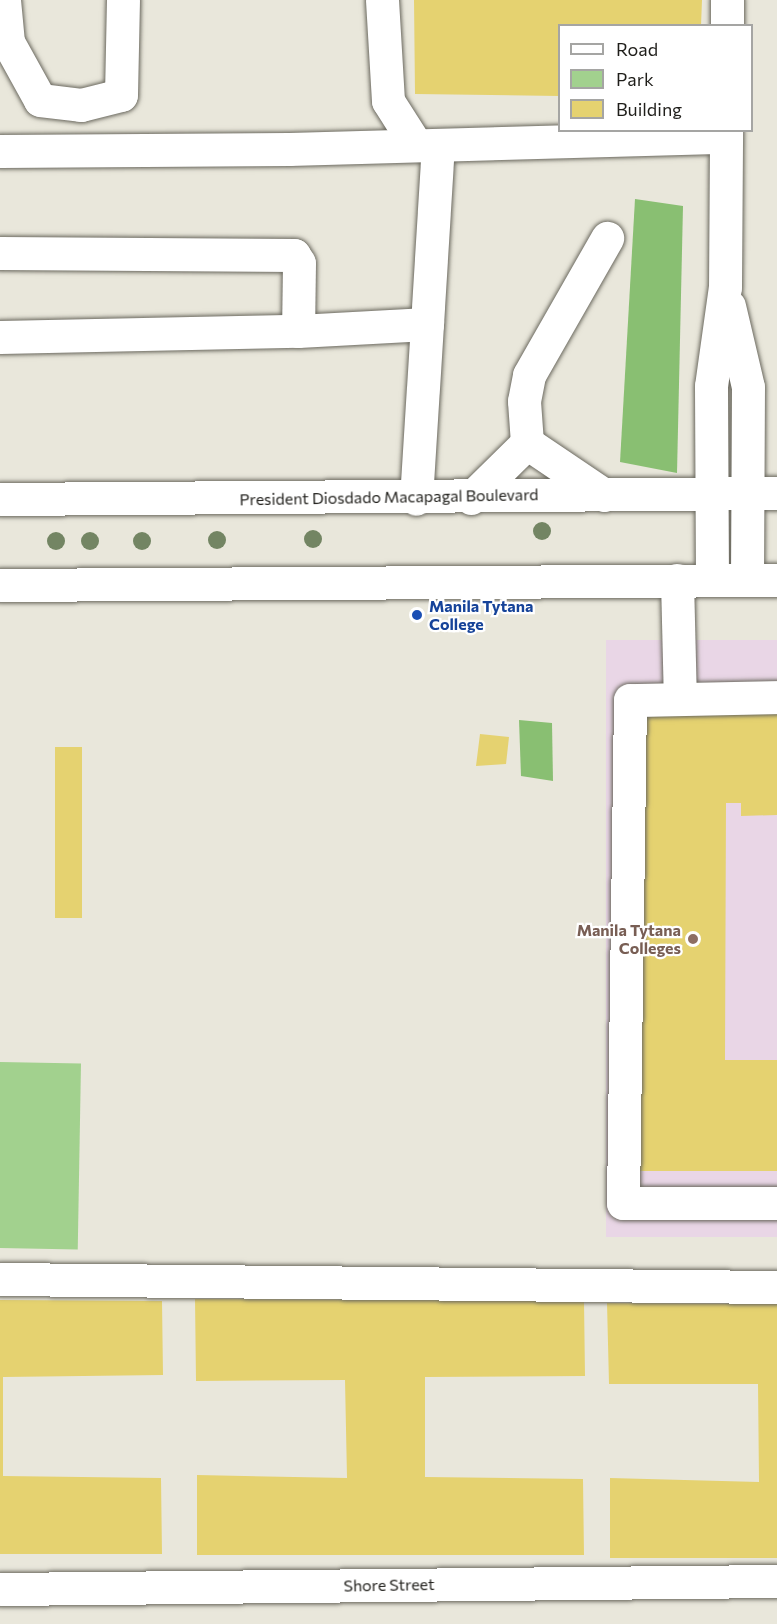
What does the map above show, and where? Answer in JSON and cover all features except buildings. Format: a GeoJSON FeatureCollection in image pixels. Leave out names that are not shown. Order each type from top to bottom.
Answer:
{"type":"FeatureCollection","features":[{"type":"Feature","properties":{"kind":"main road"},"geometry":{"type":"LineString","coordinates":[[4,0],[8,42],[40,100],[81,105],[121,95],[123,0]]}},
{"type":"Feature","properties":{"kind":"main road"},"geometry":{"type":"LineString","coordinates":[[382,0],[387,101],[427,145],[427,324],[416,498]]}},
{"type":"Feature","properties":{"kind":"main road"},"geometry":{"type":"LineString","coordinates":[[727,0],[727,24]]}},
{"type":"Feature","properties":{"kind":"main road"},"geometry":{"type":"LineString","coordinates":[[0,151],[427,145],[726,134],[725,287],[711,386],[712,580]]}},
{"type":"Feature","properties":{"kind":"main road"},"geometry":{"type":"LineString","coordinates":[[471,498],[527,443],[524,401],[529,375],[607,238]]}},
{"type":"Feature","properties":{"kind":"main road"},"geometry":{"type":"LineString","coordinates":[[0,253],[294,255],[299,263],[298,332]]}},
{"type":"Feature","properties":{"kind":"main road"},"geometry":{"type":"LineString","coordinates":[[0,585],[762,580],[762,493],[748,387],[725,287]]}},
{"type":"Feature","properties":{"kind":"main road"},"geometry":{"type":"LineString","coordinates":[[0,337],[298,332],[427,324]]}},
{"type":"Feature","properties":{"kind":"main road"},"geometry":{"type":"LineString","coordinates":[[527,443],[604,495]]}},
{"type":"Feature","properties":{"kind":"main road","name":"President Diosdado Macapagal Boulevard"},"geometry":{"type":"LineString","coordinates":[[0,499],[471,498],[762,493]]}},
{"type":"Feature","properties":{"kind":"main road"},"geometry":{"type":"LineString","coordinates":[[677,580],[680,699]]}},
{"type":"Feature","properties":{"kind":"main road"},"geometry":{"type":"LineString","coordinates":[[777,698],[630,700],[623,1203],[777,1203]]}},
{"type":"Feature","properties":{"kind":"main road"},"geometry":{"type":"LineString","coordinates":[[0,1279],[777,1287]]}},
{"type":"Feature","properties":{"kind":"main road","name":"Shore Street"},"geometry":{"type":"LineString","coordinates":[[0,1589],[777,1581]]}},
{"type":"Feature","properties":{"kind":"shaded area","name":"Manila Tytana Colleges"},"geometry":{"type":"Polygon","coordinates":[[[606,640],[777,640],[777,1237],[606,1237],[606,640]]]}},
{"type":"Feature","properties":{"kind":"green space"},"geometry":{"type":"Polygon","coordinates":[[[635,199],[683,206],[677,473],[620,462],[635,199]]]}},
{"type":"Feature","properties":{"kind":"green space"},"geometry":{"type":"Polygon","coordinates":[[[519,720],[552,723],[553,781],[521,776],[519,720]]]}},
{"type":"Feature","properties":{"kind":"green space"},"geometry":{"type":"Polygon","coordinates":[[[0,1062],[81,1063],[78,1249],[0,1248],[0,1062]]]}},
{"type":"Feature","properties":{"kind":"place","name":"Manila Tytana College"},"geometry":{"type":"Point","coordinates":[417,615]}},
{"type":"Feature","properties":{"kind":"place","name":"Manila Tytana Colleges"},"geometry":{"type":"Point","coordinates":[693,939]}}]}
